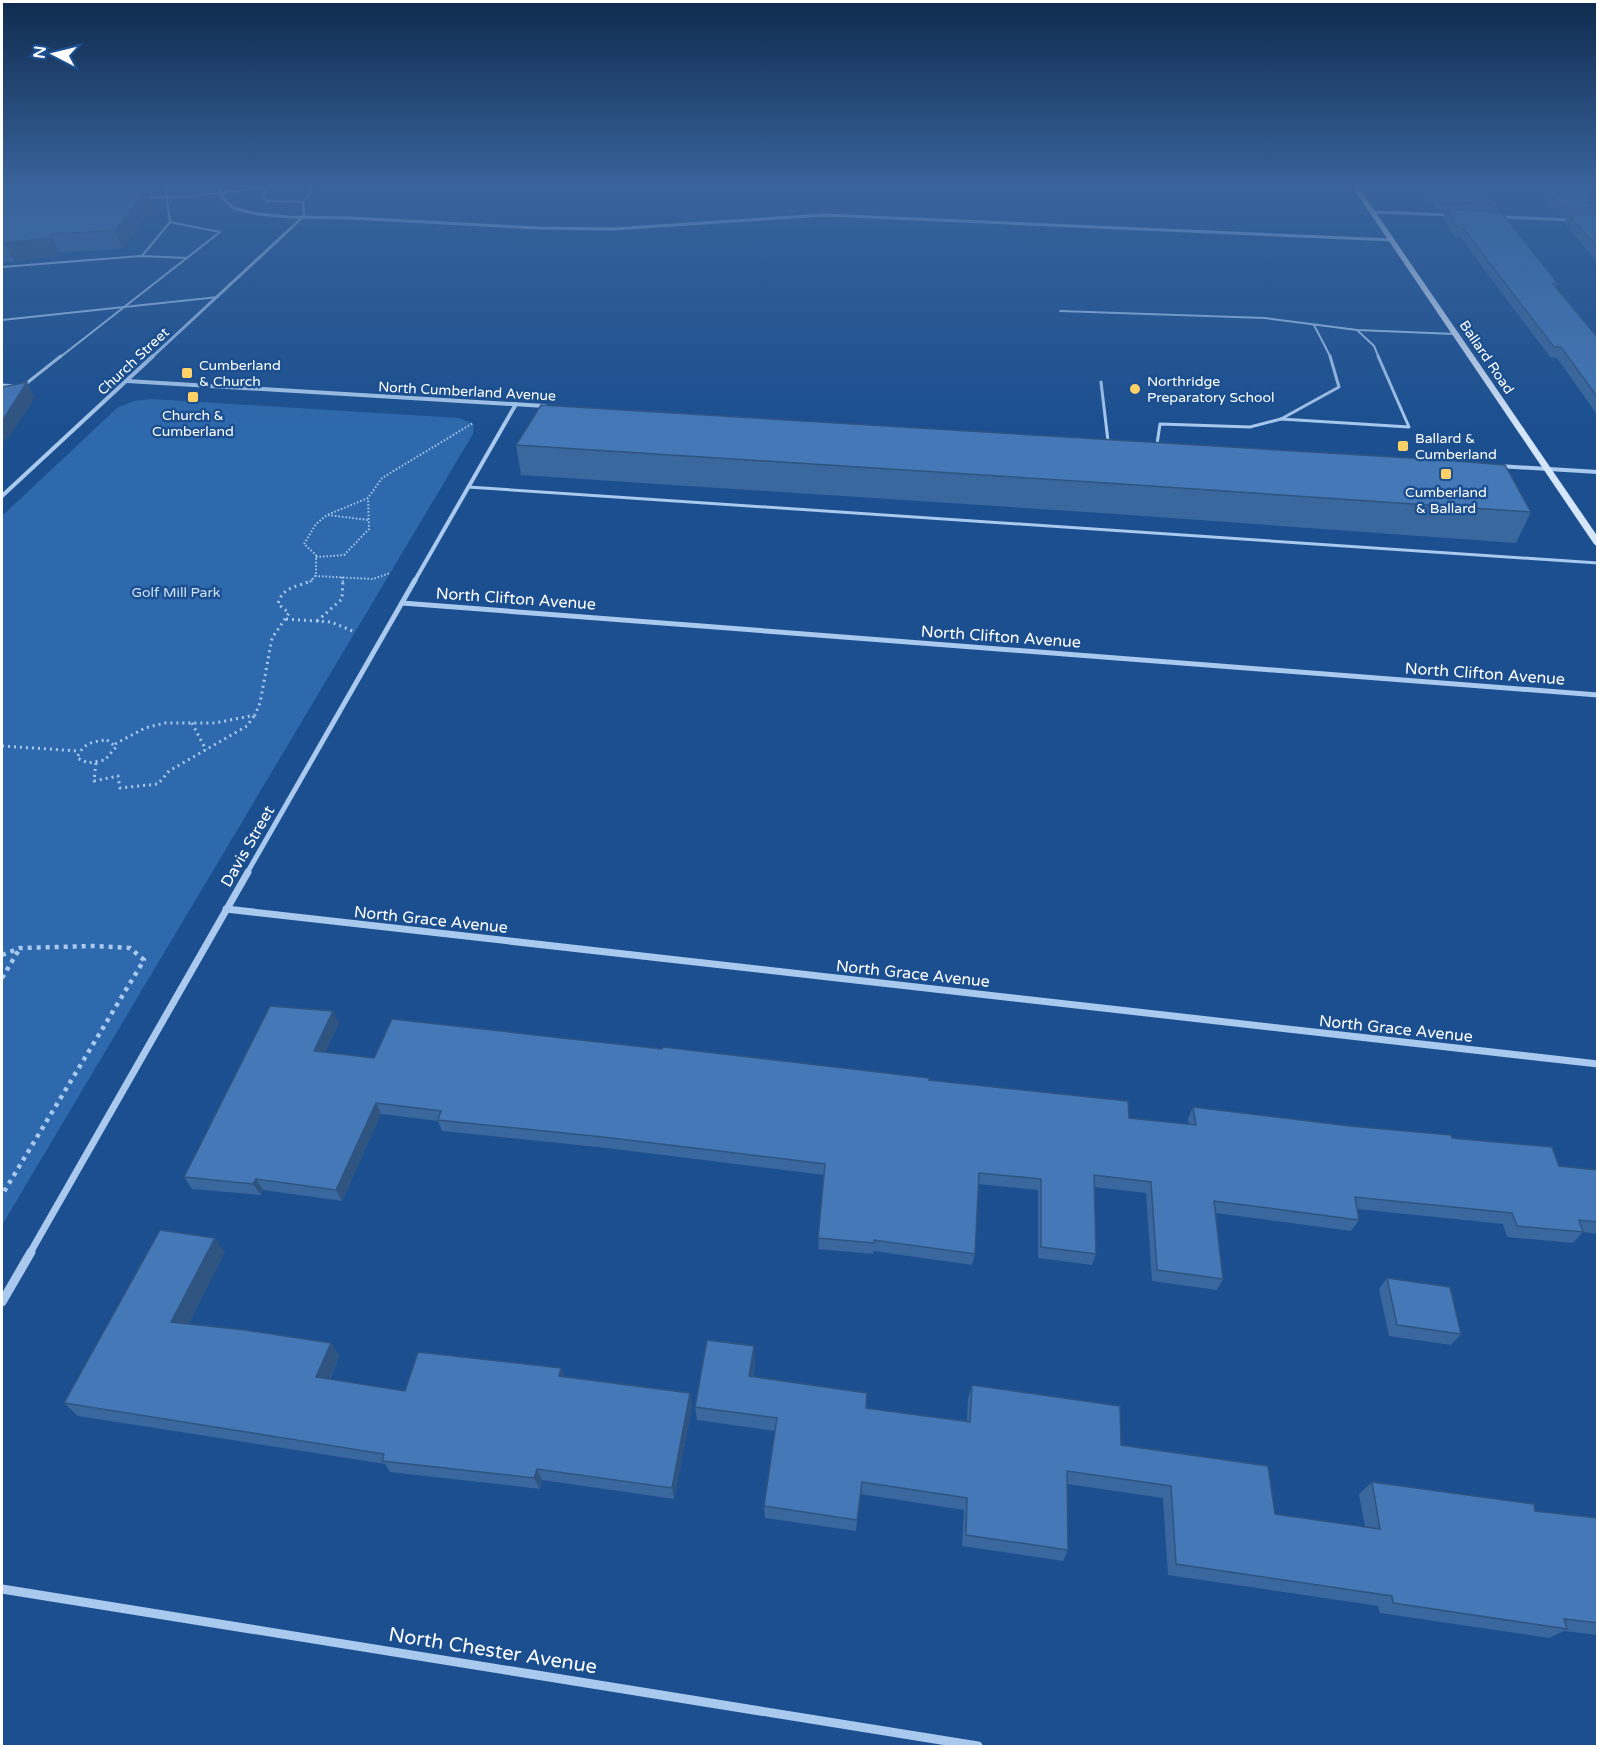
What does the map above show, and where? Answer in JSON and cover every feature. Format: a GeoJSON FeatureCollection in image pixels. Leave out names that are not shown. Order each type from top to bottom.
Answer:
{"type":"FeatureCollection","features":[{"type":"Feature","properties":{"kind":"street","name":"Church Street"},"geometry":{"type":"LineString","coordinates":[[2,496],[250,267]]}},
{"type":"Feature","properties":{"kind":"street","name":"Ballard Road"},"geometry":{"type":"LineString","coordinates":[[1410,267],[1598,544]]}},
{"type":"Feature","properties":{"kind":"street","name":"North Cumberland Avenue"},"geometry":{"type":"LineString","coordinates":[[127,381],[551,407]]}},
{"type":"Feature","properties":{"kind":"street","name":"Davis Street"},"geometry":{"type":"LineString","coordinates":[[2,1302],[516,404]]}},
{"type":"Feature","properties":{"kind":"street"},"geometry":{"type":"LineString","coordinates":[[1096,441],[1118,442]]}},
{"type":"Feature","properties":{"kind":"street"},"geometry":{"type":"LineString","coordinates":[[1147,444],[1169,445]]}},
{"type":"Feature","properties":{"kind":"street"},"geometry":{"type":"LineString","coordinates":[[1491,465],[1598,472]]}},
{"type":"Feature","properties":{"kind":"street","name":"North Clifton Avenue"},"geometry":{"type":"LineString","coordinates":[[402,603],[1598,695]]}},
{"type":"Feature","properties":{"kind":"street","name":"North Grace Avenue"},"geometry":{"type":"LineString","coordinates":[[226,909],[1598,1064]]}},
{"type":"Feature","properties":{"kind":"street","name":"North Chester Avenue"},"geometry":{"type":"LineString","coordinates":[[2,1589],[978,1746]]}},
{"type":"Feature","properties":{"kind":"lane"},"geometry":{"type":"LineString","coordinates":[[2,385],[23,386],[176,267]]}},
{"type":"Feature","properties":{"kind":"lane"},"geometry":{"type":"LineString","coordinates":[[2,320],[218,297]]}},
{"type":"Feature","properties":{"kind":"lane"},"geometry":{"type":"LineString","coordinates":[[1060,310],[1265,318],[1357,330],[1455,334]]}},
{"type":"Feature","properties":{"kind":"lane"},"geometry":{"type":"LineString","coordinates":[[1157,444],[1160,424],[1250,427],[1281,419],[1339,387],[1330,355],[1314,325]]}},
{"type":"Feature","properties":{"kind":"lane"},"geometry":{"type":"LineString","coordinates":[[1281,419],[1409,427],[1374,346],[1357,330]]}},
{"type":"Feature","properties":{"kind":"lane"},"geometry":{"type":"LineString","coordinates":[[1101,382],[1108,441]]}},
{"type":"Feature","properties":{"kind":"lane"},"geometry":{"type":"LineString","coordinates":[[468,487],[1598,563]]}},
{"type":"Feature","properties":{"kind":"path"},"geometry":{"type":"LineString","coordinates":[[96,763],[94,781],[118,776],[120,788],[158,784],[169,771],[248,726],[260,703],[272,638],[289,613],[278,604],[279,597],[285,590],[296,584],[310,582],[314,576],[316,557],[304,543],[316,524],[327,515],[368,498],[382,478],[476,421]]}},
{"type":"Feature","properties":{"kind":"path"},"geometry":{"type":"LineString","coordinates":[[316,557],[344,555],[369,529],[368,498]]}},
{"type":"Feature","properties":{"kind":"path"},"geometry":{"type":"LineString","coordinates":[[327,515],[368,520]]}},
{"type":"Feature","properties":{"kind":"path"},"geometry":{"type":"LineString","coordinates":[[314,576],[373,579],[390,573]]}},
{"type":"Feature","properties":{"kind":"path"},"geometry":{"type":"LineString","coordinates":[[317,621],[344,598],[345,587],[342,577]]}},
{"type":"Feature","properties":{"kind":"path"},"geometry":{"type":"LineString","coordinates":[[286,619],[347,625],[355,632]]}},
{"type":"Feature","properties":{"kind":"path"},"geometry":{"type":"LineString","coordinates":[[115,744],[165,723],[215,723],[255,715]]}},
{"type":"Feature","properties":{"kind":"path"},"geometry":{"type":"LineString","coordinates":[[192,723],[206,750]]}},
{"type":"Feature","properties":{"kind":"path"},"geometry":{"type":"LineString","coordinates":[[2,746],[79,751],[95,741],[107,740],[115,744]]}},
{"type":"Feature","properties":{"kind":"path"},"geometry":{"type":"LineString","coordinates":[[79,751],[77,758],[80,761],[96,763],[113,754],[115,744]]}},
{"type":"Feature","properties":{"kind":"path"},"geometry":{"type":"LineString","coordinates":[[2,955],[20,948],[51,945],[130,948],[144,960],[2,1195]]}},
{"type":"Feature","properties":{"kind":"path"},"geometry":{"type":"LineString","coordinates":[[2,978],[20,948]]}},
{"type":"Feature","properties":{"kind":"green space","name":"Golf Mill Park"},"geometry":{"type":"Polygon","coordinates":[[[151,399],[459,418],[474,424],[473,434],[2,1225],[2,516],[117,408],[134,401],[151,399]]]}},
{"type":"Feature","properties":{"kind":"building"},"geometry":{"type":"Polygon","coordinates":[[[1492,267],[1544,267],[1558,284],[1553,284],[1598,338],[1598,398],[1561,347],[1554,347],[1492,267]]]}},
{"type":"Feature","properties":{"kind":"building"},"geometry":{"type":"Polygon","coordinates":[[[27,382],[3,420],[2,421],[2,387],[27,382]]]}},
{"type":"Feature","properties":{"kind":"building"},"geometry":{"type":"Polygon","coordinates":[[[541,405],[1505,465],[1531,512],[516,445],[541,405]]]}},
{"type":"Feature","properties":{"kind":"building"},"geometry":{"type":"Polygon","coordinates":[[[270,1006],[333,1011],[314,1051],[374,1058],[392,1019],[662,1049],[663,1047],[929,1078],[929,1080],[1128,1101],[1129,1118],[1196,1125],[1193,1107],[1350,1126],[1451,1135],[1452,1138],[1552,1147],[1559,1166],[1598,1170],[1598,1222],[1579,1220],[1583,1232],[1517,1226],[1512,1213],[1355,1197],[1359,1220],[1214,1201],[1223,1279],[1157,1270],[1151,1182],[1094,1175],[1096,1254],[1041,1247],[1041,1179],[979,1173],[975,1254],[874,1240],[874,1243],[818,1238],[825,1164],[438,1120],[441,1111],[376,1103],[336,1190],[256,1179],[253,1184],[184,1177],[270,1006]]]}},
{"type":"Feature","properties":{"kind":"building"},"geometry":{"type":"Polygon","coordinates":[[[160,1230],[215,1238],[171,1322],[331,1343],[316,1377],[405,1391],[418,1352],[561,1368],[559,1376],[690,1393],[672,1488],[537,1469],[534,1478],[382,1461],[384,1454],[64,1403],[160,1230]]]}},
{"type":"Feature","properties":{"kind":"building"},"geometry":{"type":"Polygon","coordinates":[[[1387,1278],[1450,1287],[1461,1334],[1397,1325],[1387,1278]]]}},
{"type":"Feature","properties":{"kind":"building"},"geometry":{"type":"Polygon","coordinates":[[[707,1340],[754,1346],[749,1376],[867,1393],[866,1408],[970,1422],[972,1385],[1120,1406],[1121,1445],[1268,1466],[1275,1514],[1380,1529],[1372,1482],[1534,1504],[1535,1511],[1598,1518],[1598,1623],[1564,1619],[1567,1629],[1393,1603],[1392,1596],[1176,1564],[1171,1486],[1067,1471],[1068,1550],[966,1535],[967,1498],[862,1482],[857,1520],[764,1506],[777,1418],[695,1407],[707,1340]]]}},
{"type":"Feature","properties":{"kind":"place","name":"Cumberland & Church"},"geometry":{"type":"Point","coordinates":[187,373]}},
{"type":"Feature","properties":{"kind":"place","name":"Northridge Preparatory School"},"geometry":{"type":"Point","coordinates":[1135,389]}},
{"type":"Feature","properties":{"kind":"place","name":"Church & Cumberland"},"geometry":{"type":"Point","coordinates":[193,397]}},
{"type":"Feature","properties":{"kind":"place","name":"Ballard & Cumberland"},"geometry":{"type":"Point","coordinates":[1403,446]}},
{"type":"Feature","properties":{"kind":"place","name":"Cumberland & Ballard"},"geometry":{"type":"Point","coordinates":[1446,474]}}]}
